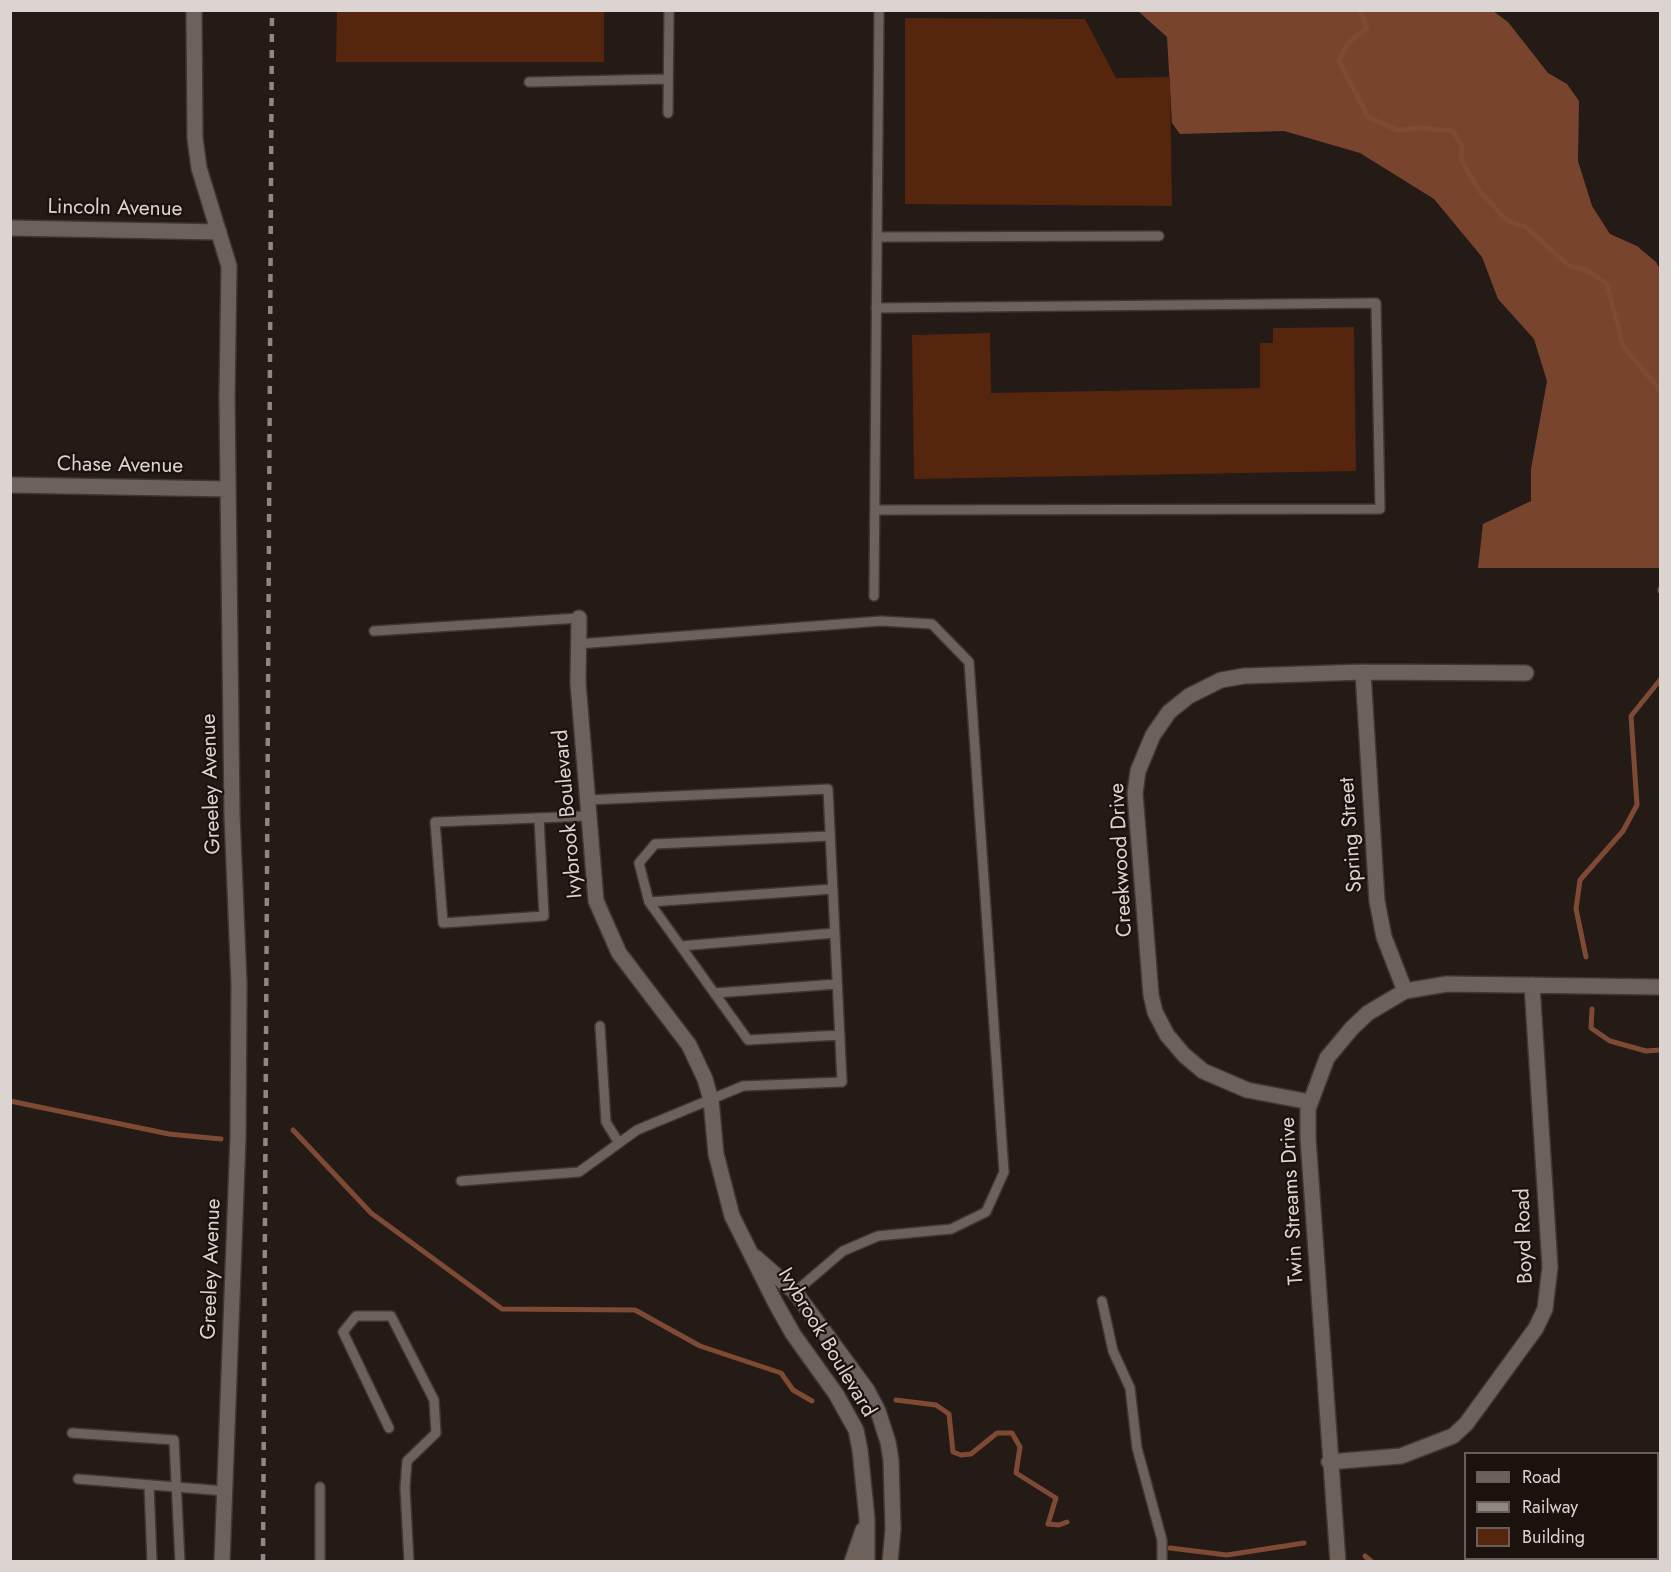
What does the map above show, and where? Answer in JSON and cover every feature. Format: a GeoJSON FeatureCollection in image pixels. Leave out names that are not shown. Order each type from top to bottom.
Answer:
{"type":"FeatureCollection","features":[{"type":"Feature","properties":{"kind":"street","name":"Greeley Avenue"},"geometry":{"type":"LineString","coordinates":[[194,10],[195,138],[199,168],[229,266],[228,489],[232,815],[239,984],[238,1149],[222,1562]]}},
{"type":"Feature","properties":{"kind":"street","name":"Lincoln Avenue"},"geometry":{"type":"LineString","coordinates":[[10,228],[219,232]]}},
{"type":"Feature","properties":{"kind":"street","name":"Chase Avenue"},"geometry":{"type":"LineString","coordinates":[[10,486],[228,489]]}},
{"type":"Feature","properties":{"kind":"street","name":"Ivybrook Boulevard"},"geometry":{"type":"LineString","coordinates":[[579,618],[578,683],[592,885],[609,934],[619,953],[689,1045],[705,1079],[711,1100],[724,1191],[732,1216],[793,1334],[849,1416],[860,1450],[867,1519],[867,1562]]}},
{"type":"Feature","properties":{"kind":"street","name":"Creekwood Drive"},"geometry":{"type":"LineString","coordinates":[[1310,1101],[1247,1090],[1203,1071],[1184,1055],[1167,1035],[1155,1012],[1151,995],[1136,793],[1138,771],[1153,735],[1169,712],[1205,686],[1244,676],[1363,672],[1526,673]]}},
{"type":"Feature","properties":{"kind":"street","name":"Spring Street"},"geometry":{"type":"LineString","coordinates":[[1363,672],[1377,901],[1384,937],[1405,991]]}},
{"type":"Feature","properties":{"kind":"street","name":"Twin Streams Drive"},"geometry":{"type":"LineString","coordinates":[[1338,1562],[1329,1462],[1308,1138],[1310,1101],[1327,1058],[1341,1039],[1368,1013],[1405,991],[1447,984],[1660,987]]}},
{"type":"Feature","properties":{"kind":"street","name":"Boyd Road"},"geometry":{"type":"LineString","coordinates":[[1329,1462],[1401,1456],[1453,1436],[1466,1424],[1536,1328],[1545,1309],[1550,1267],[1532,985]]}},
{"type":"Feature","properties":{"kind":"street","name":"Ivybrook Boulevard"},"geometry":{"type":"LineString","coordinates":[[753,1255],[795,1292],[867,1390],[878,1411],[891,1460],[893,1529],[890,1562]]}},
{"type":"Feature","properties":{"kind":"street"},"geometry":{"type":"LineString","coordinates":[[852,1562],[867,1519]]}},
{"type":"Feature","properties":{"kind":"street"},"geometry":{"type":"LineString","coordinates":[[893,1529],[901,1562]]}},
{"type":"Feature","properties":{"kind":"lane"},"geometry":{"type":"LineString","coordinates":[[668,113],[669,10]]}},
{"type":"Feature","properties":{"kind":"lane"},"geometry":{"type":"LineString","coordinates":[[874,596],[879,10]]}},
{"type":"Feature","properties":{"kind":"lane"},"geometry":{"type":"LineString","coordinates":[[529,82],[668,80]]}},
{"type":"Feature","properties":{"kind":"lane"},"geometry":{"type":"LineString","coordinates":[[877,237],[1159,236]]}},
{"type":"Feature","properties":{"kind":"lane"},"geometry":{"type":"LineString","coordinates":[[874,510],[1380,509],[1376,303],[876,308]]}},
{"type":"Feature","properties":{"kind":"lane"},"geometry":{"type":"LineString","coordinates":[[374,631],[579,618]]}},
{"type":"Feature","properties":{"kind":"lane"},"geometry":{"type":"LineString","coordinates":[[578,644],[881,621],[932,624],[969,662],[1004,1172],[986,1212],[951,1229],[878,1236],[843,1251],[795,1292]]}},
{"type":"Feature","properties":{"kind":"lane"},"geometry":{"type":"LineString","coordinates":[[461,1181],[579,1172],[637,1130],[743,1086],[842,1082],[828,789],[587,800]]}},
{"type":"Feature","properties":{"kind":"lane"},"geometry":{"type":"LineString","coordinates":[[539,818],[544,915],[443,923],[435,822],[588,816]]}},
{"type":"Feature","properties":{"kind":"lane"},"geometry":{"type":"LineString","coordinates":[[830,836],[656,844],[639,863],[649,902],[748,1040],[840,1035]]}},
{"type":"Feature","properties":{"kind":"lane"},"geometry":{"type":"LineString","coordinates":[[649,902],[833,888]]}},
{"type":"Feature","properties":{"kind":"lane"},"geometry":{"type":"LineString","coordinates":[[681,946],[835,933]]}},
{"type":"Feature","properties":{"kind":"lane"},"geometry":{"type":"LineString","coordinates":[[715,993],[837,984]]}},
{"type":"Feature","properties":{"kind":"lane"},"geometry":{"type":"LineString","coordinates":[[600,1026],[606,1122],[619,1143]]}},
{"type":"Feature","properties":{"kind":"lane"},"geometry":{"type":"LineString","coordinates":[[1102,1301],[1113,1351],[1130,1388],[1137,1449],[1162,1540],[1162,1557]]}},
{"type":"Feature","properties":{"kind":"lane"},"geometry":{"type":"LineString","coordinates":[[389,1428],[343,1332],[356,1316],[391,1316],[434,1400],[436,1433],[407,1461],[405,1488],[409,1562]]}},
{"type":"Feature","properties":{"kind":"lane"},"geometry":{"type":"LineString","coordinates":[[72,1433],[174,1440],[180,1562]]}},
{"type":"Feature","properties":{"kind":"lane"},"geometry":{"type":"LineString","coordinates":[[78,1479],[225,1491]]}},
{"type":"Feature","properties":{"kind":"lane"},"geometry":{"type":"LineString","coordinates":[[149,1485],[152,1562]]}},
{"type":"Feature","properties":{"kind":"lane"},"geometry":{"type":"LineString","coordinates":[[320,1487],[320,1562]]}},
{"type":"Feature","properties":{"kind":"shaded area"},"geometry":{"type":"Polygon","coordinates":[[[1138,11],[1493,11],[1508,22],[1548,73],[1567,84],[1579,101],[1578,161],[1592,206],[1610,234],[1637,246],[1656,262],[1660,269],[1660,568],[1478,568],[1483,524],[1531,501],[1531,469],[1547,381],[1534,339],[1498,299],[1482,257],[1434,199],[1360,153],[1284,131],[1180,134],[1172,123],[1167,37],[1138,11]]]}},
{"type":"Feature","properties":{"kind":"building"},"geometry":{"type":"Polygon","coordinates":[[[337,10],[604,10],[604,62],[336,62],[337,10]]]}},
{"type":"Feature","properties":{"kind":"building"},"geometry":{"type":"Polygon","coordinates":[[[905,18],[1085,19],[1116,78],[1170,77],[1172,206],[905,204],[905,18]]]}},
{"type":"Feature","properties":{"kind":"building"},"geometry":{"type":"Polygon","coordinates":[[[1354,327],[1356,471],[914,479],[912,335],[990,333],[991,393],[1260,388],[1260,343],[1273,343],[1273,328],[1354,327]]]}},
{"type":"Feature","properties":{"kind":"waterway"},"geometry":{"type":"LineString","coordinates":[[1360,10],[1367,28],[1348,43],[1339,61],[1368,117],[1397,130],[1421,128],[1453,131],[1462,146],[1461,159],[1478,189],[1506,220],[1526,227],[1569,266],[1586,270],[1607,284],[1623,346],[1660,390]]}},
{"type":"Feature","properties":{"kind":"waterway"},"geometry":{"type":"LineString","coordinates":[[1586,957],[1576,909],[1580,880],[1623,831],[1637,805],[1631,716],[1660,680]]}},
{"type":"Feature","properties":{"kind":"waterway"},"geometry":{"type":"LineString","coordinates":[[1592,1009],[1591,1028],[1610,1041],[1646,1051],[1660,1050]]}},
{"type":"Feature","properties":{"kind":"waterway"},"geometry":{"type":"LineString","coordinates":[[10,1101],[169,1134],[221,1139]]}},
{"type":"Feature","properties":{"kind":"waterway"},"geometry":{"type":"LineString","coordinates":[[293,1130],[371,1213],[502,1309],[635,1310],[700,1346],[781,1373],[793,1390],[812,1401]]}},
{"type":"Feature","properties":{"kind":"waterway"},"geometry":{"type":"LineString","coordinates":[[896,1400],[936,1405],[949,1414],[953,1452],[961,1455],[971,1454],[997,1433],[1012,1433],[1020,1447],[1016,1473],[1056,1498],[1048,1524],[1059,1525],[1067,1522]]}},
{"type":"Feature","properties":{"kind":"waterway"},"geometry":{"type":"LineString","coordinates":[[1170,1548],[1227,1555],[1304,1543]]}},
{"type":"Feature","properties":{"kind":"waterway"},"geometry":{"type":"LineString","coordinates":[[1365,1556],[1372,1562]]}},
{"type":"Feature","properties":{"kind":"railway"},"geometry":{"type":"LineString","coordinates":[[263,1562],[272,10]]}}]}
